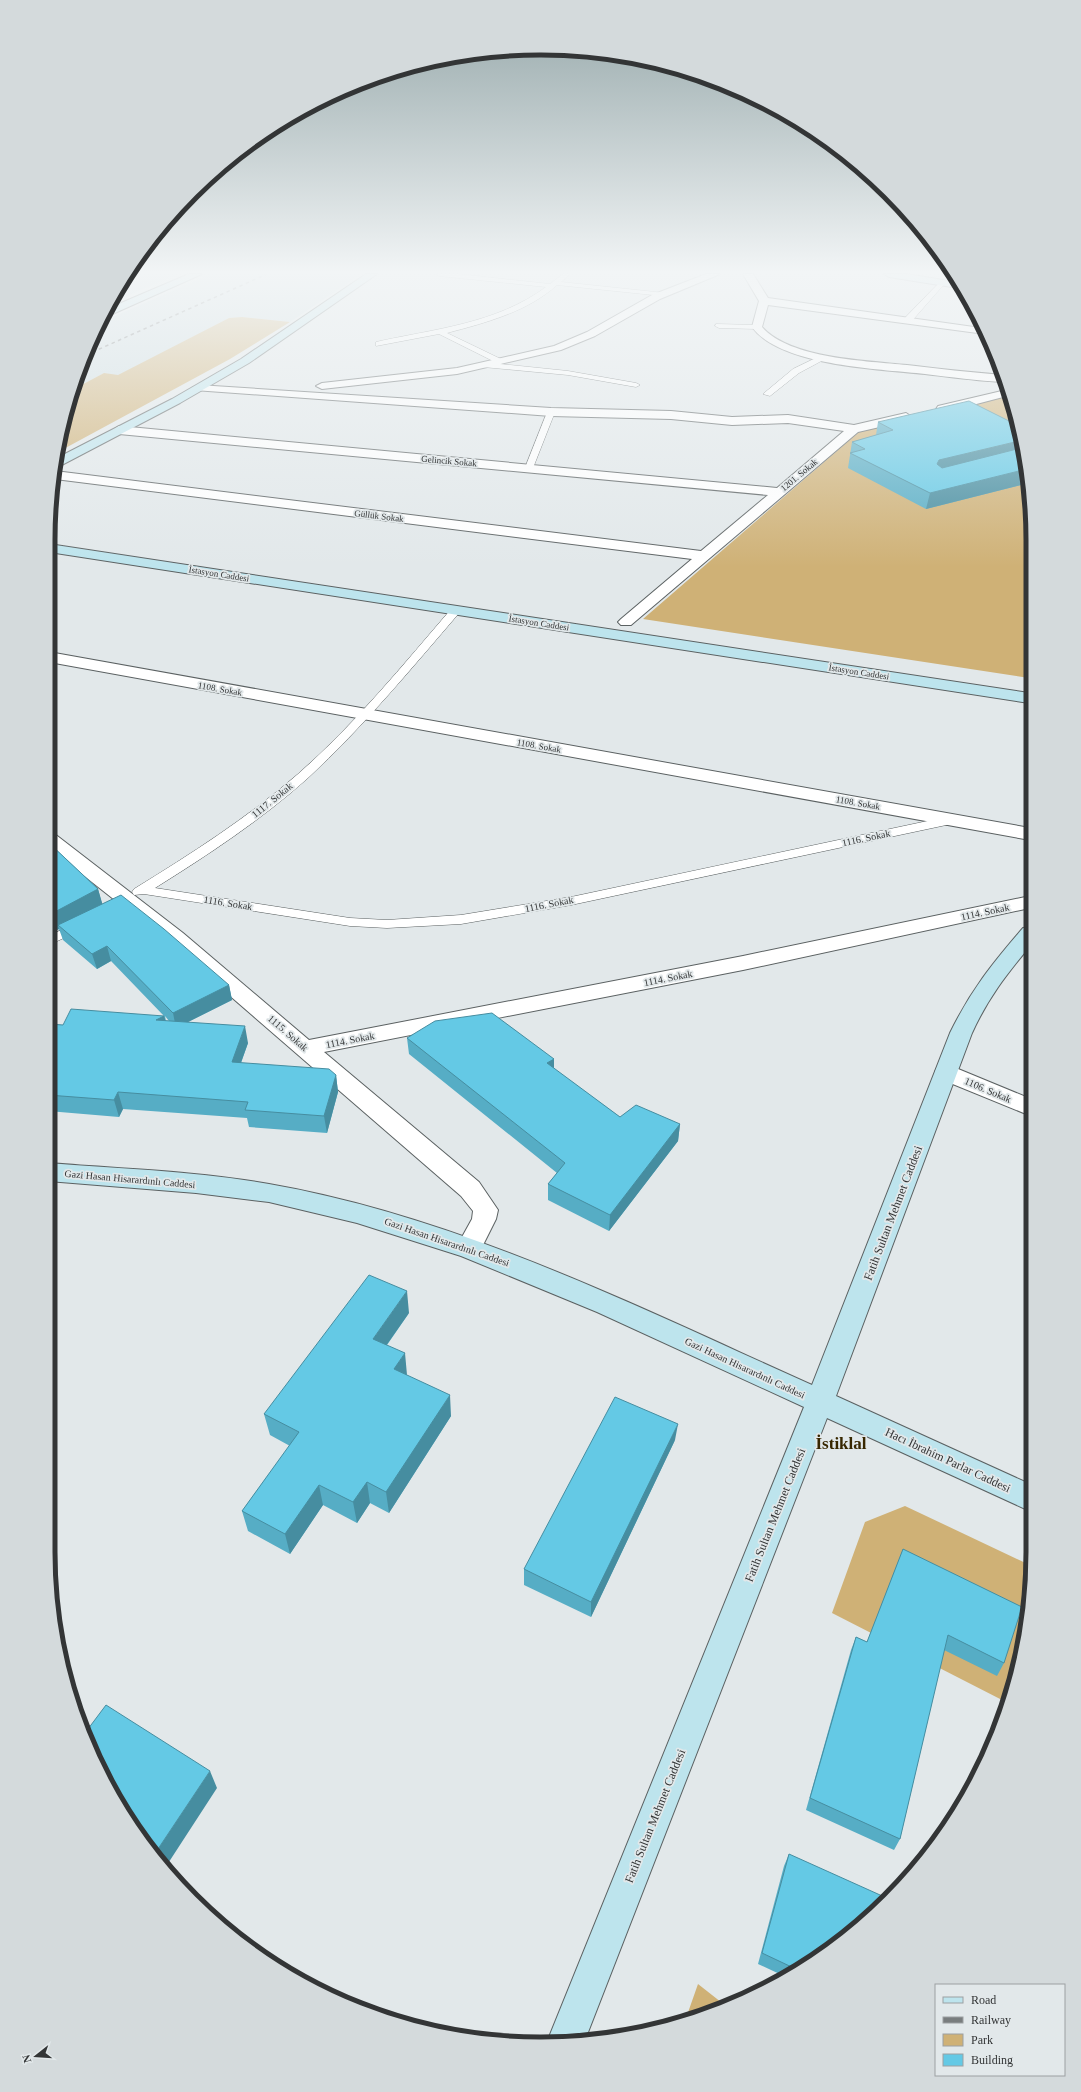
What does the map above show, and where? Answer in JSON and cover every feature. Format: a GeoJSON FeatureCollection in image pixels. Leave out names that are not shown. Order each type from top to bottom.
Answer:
{"type":"FeatureCollection","features":[{"type":"Feature","properties":{"kind":"main road"},"geometry":{"type":"LineString","coordinates":[[62,461],[198,388],[225,372]]}},
{"type":"Feature","properties":{"kind":"main road","name":"İstasyon Caddesi"},"geometry":{"type":"LineString","coordinates":[[55,535],[1026,684]]}},
{"type":"Feature","properties":{"kind":"main road","name":"İstasyon Caddesi"},"geometry":{"type":"LineString","coordinates":[[55,549],[1026,698]]}},
{"type":"Feature","properties":{"kind":"main road","name":"Fatih Sultan Mehmet Caddesi"},"geometry":{"type":"LineString","coordinates":[[568,2036],[820,1402],[961,1033],[976,1002],[996,973],[1026,938]]}},
{"type":"Feature","properties":{"kind":"main road","name":"Gazi Hasan Hisarardınlı Caddesi"},"geometry":{"type":"LineString","coordinates":[[55,1173],[196,1184],[269,1193],[357,1213],[469,1248],[517,1266],[606,1304],[820,1402]]}},
{"type":"Feature","properties":{"kind":"main road","name":"Hacı İbrahim Parlar Caddesi"},"geometry":{"type":"LineString","coordinates":[[820,1402],[1026,1495]]}},
{"type":"Feature","properties":{"kind":"street"},"geometry":{"type":"LineString","coordinates":[[262,392],[430,375],[449,372]]}},
{"type":"Feature","properties":{"kind":"street"},"geometry":{"type":"LineString","coordinates":[[934,372],[998,379]]}},
{"type":"Feature","properties":{"kind":"street"},"geometry":{"type":"LineString","coordinates":[[198,388],[551,412],[664,415],[732,422],[788,419],[854,429]]}},
{"type":"Feature","properties":{"kind":"street"},"geometry":{"type":"LineString","coordinates":[[930,411],[1003,395]]}},
{"type":"Feature","properties":{"kind":"street","name":"1201. Sokak"},"geometry":{"type":"LineString","coordinates":[[626,622],[854,429],[915,415]]}},
{"type":"Feature","properties":{"kind":"street","name":"Gelincik Sokak"},"geometry":{"type":"LineString","coordinates":[[120,430],[779,492]]}},
{"type":"Feature","properties":{"kind":"street","name":"Güllük Sokak"},"geometry":{"type":"LineString","coordinates":[[59,476],[703,556]]}},
{"type":"Feature","properties":{"kind":"street","name":"1108. Sokak"},"geometry":{"type":"LineString","coordinates":[[55,658],[1026,833]]}},
{"type":"Feature","properties":{"kind":"street","name":"1115. Sokak"},"geometry":{"type":"LineString","coordinates":[[55,843],[128,898],[470,1189],[486,1210],[484,1219],[469,1248]]}},
{"type":"Feature","properties":{"kind":"street","name":"1114. Sokak"},"geometry":{"type":"LineString","coordinates":[[305,1048],[743,963],[1026,903]]}},
{"type":"Feature","properties":{"kind":"street","name":"1106. Sokak"},"geometry":{"type":"LineString","coordinates":[[946,1072],[1026,1106]]}},
{"type":"Feature","properties":{"kind":"lane"},"geometry":{"type":"LineString","coordinates":[[554,372],[636,385]]}},
{"type":"Feature","properties":{"kind":"lane"},"geometry":{"type":"LineString","coordinates":[[767,394],[786,377],[796,372]]}},
{"type":"Feature","properties":{"kind":"lane"},"geometry":{"type":"LineString","coordinates":[[529,468],[551,412]]}},
{"type":"Feature","properties":{"kind":"lane","name":"1117. Sokak"},"geometry":{"type":"LineString","coordinates":[[128,898],[232,832],[281,794],[324,757],[365,715],[456,610]]}},
{"type":"Feature","properties":{"kind":"lane","name":"1116. Sokak"},"geometry":{"type":"LineString","coordinates":[[128,898],[382,925],[418,924],[492,915],[586,898],[951,820]]}},
{"type":"Feature","properties":{"kind":"lane"},"geometry":{"type":"LineString","coordinates":[[55,938],[94,917]]}},
{"type":"Feature","properties":{"kind":"shaded area"},"geometry":{"type":"Polygon","coordinates":[[[86,372],[126,372],[118,376],[104,373],[81,385],[86,372]]]}},
{"type":"Feature","properties":{"kind":"green space"},"geometry":{"type":"Polygon","coordinates":[[[125,372],[207,372],[64,449],[77,397],[79,396],[78,396],[81,385],[104,373],[118,375],[125,372]]]}},
{"type":"Feature","properties":{"kind":"green space"},"geometry":{"type":"Polygon","coordinates":[[[1004,397],[1017,446],[1025,509],[1026,678],[643,619],[860,431],[1004,397]]]}},
{"type":"Feature","properties":{"kind":"green space"},"geometry":{"type":"Polygon","coordinates":[[[905,1506],[1026,1563],[1022,1615],[1017,1646],[1002,1700],[832,1613],[865,1522],[905,1506]]]}},
{"type":"Feature","properties":{"kind":"green space"},"geometry":{"type":"Polygon","coordinates":[[[698,1984],[721,2002],[697,2011],[688,2014],[698,1984]]]}},
{"type":"Feature","properties":{"kind":"building"},"geometry":{"type":"Polygon","coordinates":[[[969,401],[1011,422],[1016,442],[939,460],[937,464],[942,468],[1017,449],[1021,470],[930,493],[850,453],[865,449],[852,442],[893,430],[878,422],[969,401]]]}},
{"type":"Feature","properties":{"kind":"building"},"geometry":{"type":"Polygon","coordinates":[[[55,849],[98,889],[55,912],[55,849]]]}},
{"type":"Feature","properties":{"kind":"building"},"geometry":{"type":"Polygon","coordinates":[[[121,895],[164,929],[229,985],[173,1013],[107,946],[92,954],[58,925],[121,895]]]}},
{"type":"Feature","properties":{"kind":"building"},"geometry":{"type":"Polygon","coordinates":[[[71,1009],[164,1016],[156,1020],[245,1026],[232,1062],[329,1069],[336,1075],[324,1116],[245,1110],[248,1102],[118,1092],[114,1100],[55,1096],[55,1024],[63,1025],[71,1009]]]}},
{"type":"Feature","properties":{"kind":"building"},"geometry":{"type":"Polygon","coordinates":[[[492,1013],[554,1059],[547,1063],[620,1117],[636,1105],[680,1124],[610,1215],[548,1184],[565,1163],[407,1038],[435,1021],[492,1013]]]}},
{"type":"Feature","properties":{"kind":"building"},"geometry":{"type":"Polygon","coordinates":[[[369,1275],[407,1291],[373,1339],[405,1353],[394,1369],[450,1395],[386,1492],[367,1482],[353,1502],[319,1485],[285,1534],[242,1511],[299,1432],[264,1414],[369,1275]]]}},
{"type":"Feature","properties":{"kind":"building"},"geometry":{"type":"Polygon","coordinates":[[[615,1397],[678,1424],[591,1602],[524,1569],[615,1397]]]}},
{"type":"Feature","properties":{"kind":"building"},"geometry":{"type":"Polygon","coordinates":[[[903,1549],[1022,1607],[1004,1663],[948,1635],[900,1839],[810,1798],[856,1637],[867,1642],[903,1549]]]}},
{"type":"Feature","properties":{"kind":"building"},"geometry":{"type":"Polygon","coordinates":[[[106,1705],[210,1771],[157,1850],[120,1794],[105,1766],[89,1728],[106,1705]]]}},
{"type":"Feature","properties":{"kind":"building"},"geometry":{"type":"Polygon","coordinates":[[[789,1854],[883,1896],[861,1917],[836,1937],[791,1967],[762,1953],[789,1854]]]}},
{"type":"Feature","properties":{"kind":"district","name":"İstiklal"},"geometry":{"type":"Point","coordinates":[841,1443]}}]}
